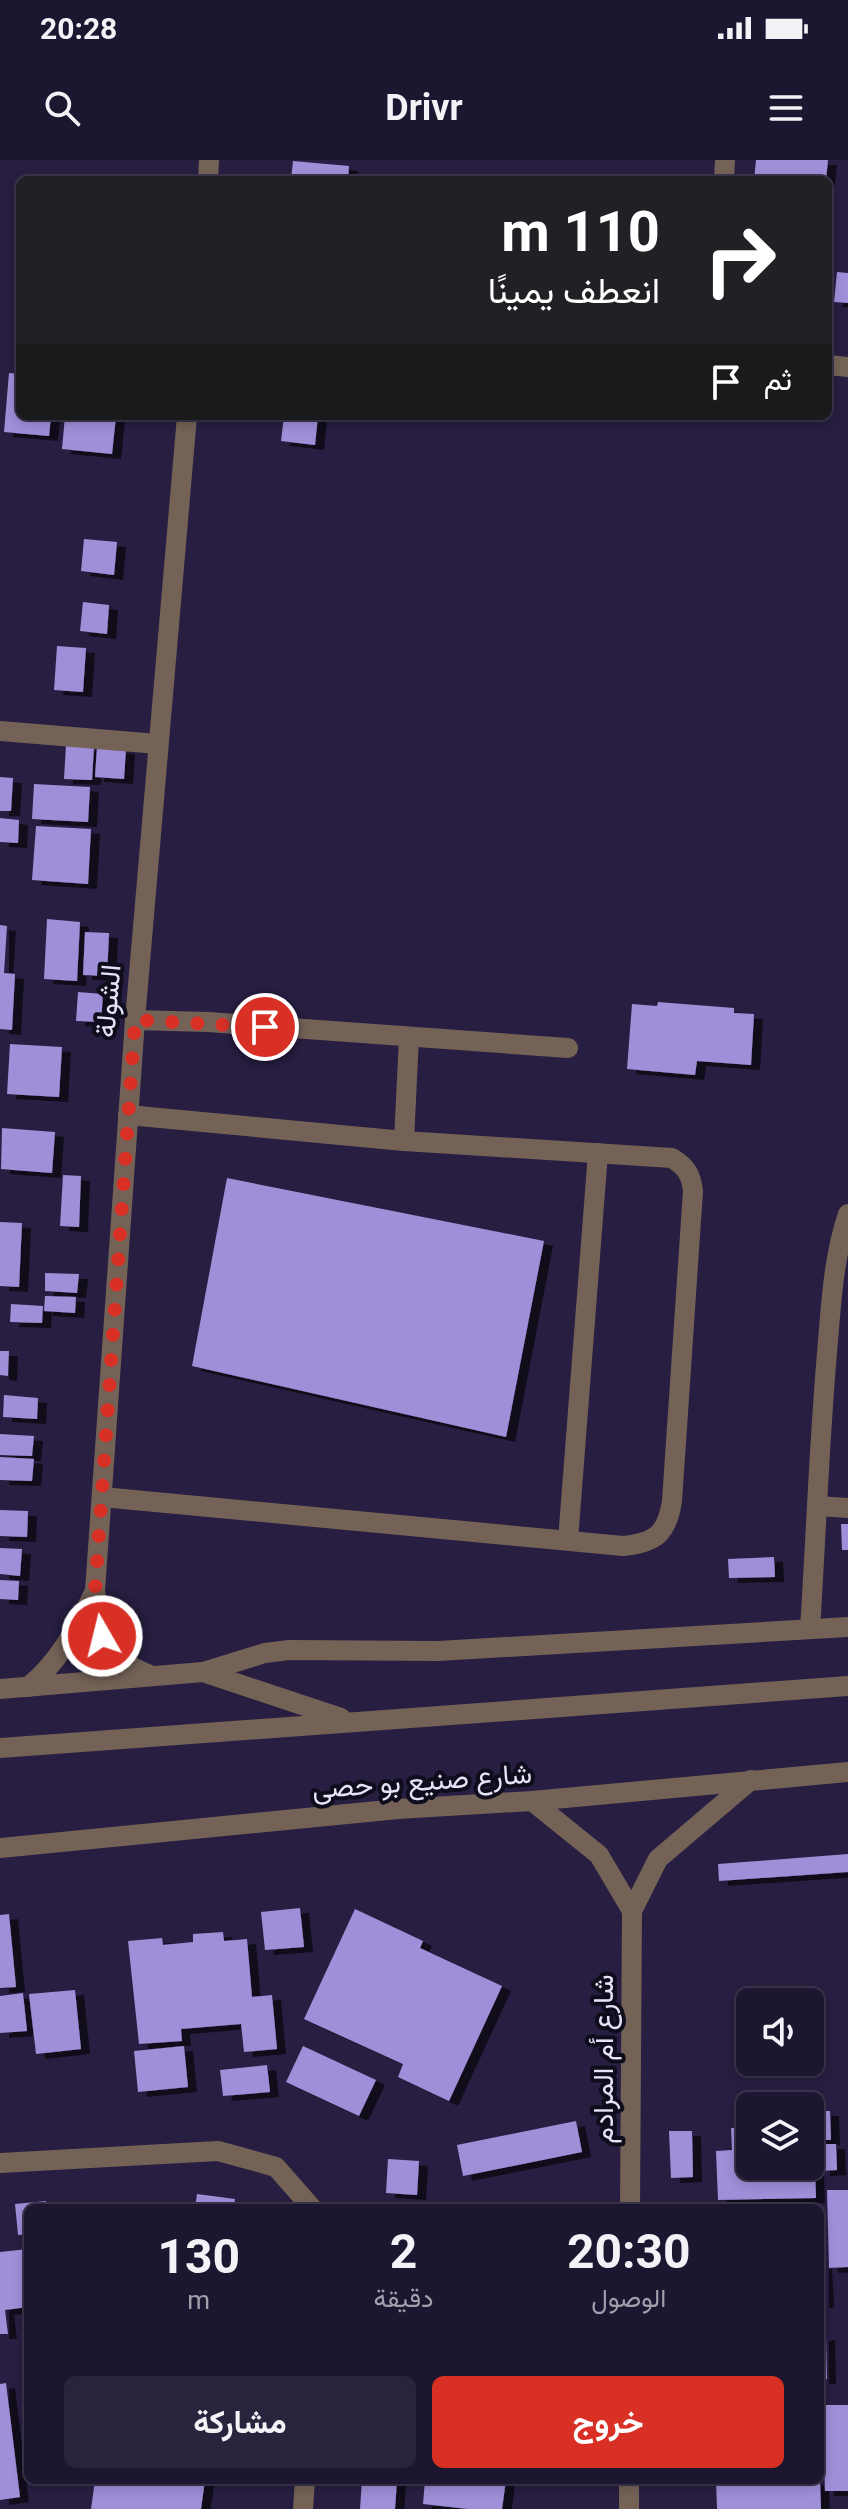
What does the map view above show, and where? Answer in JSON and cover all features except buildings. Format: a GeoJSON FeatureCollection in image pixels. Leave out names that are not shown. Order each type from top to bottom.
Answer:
{"type":"FeatureCollection","features":[{"type":"Feature","properties":{"kind":"street","name":"الشولة"},"geometry":{"type":"LineString","coordinates":[[150,1675],[119,1660],[109,1651],[102,1636],[95,1591],[135,1020],[187,420]]}},
{"type":"Feature","properties":{"kind":"street"},"geometry":{"type":"LineString","coordinates":[[0,731],[158,744]]}},
{"type":"Feature","properties":{"kind":"street"},"geometry":{"type":"LineString","coordinates":[[135,1020],[568,1048]]}},
{"type":"Feature","properties":{"kind":"street"},"geometry":{"type":"LineString","coordinates":[[404,1141],[409,1037]]}},
{"type":"Feature","properties":{"kind":"street"},"geometry":{"type":"LineString","coordinates":[[102,1497],[623,1546],[642,1544],[659,1536],[669,1520],[672,1501],[693,1191],[691,1177],[684,1165],[672,1158],[404,1141],[128,1115]]}},
{"type":"Feature","properties":{"kind":"street"},"geometry":{"type":"LineString","coordinates":[[568,1540],[598,1153]]}},
{"type":"Feature","properties":{"kind":"street"},"geometry":{"type":"LineString","coordinates":[[810,1629],[833,1284],[848,1214]]}},
{"type":"Feature","properties":{"kind":"street"},"geometry":{"type":"LineString","coordinates":[[817,1506],[848,1508]]}},
{"type":"Feature","properties":{"kind":"street","name":"الشولة"},"geometry":{"type":"LineString","coordinates":[[28,1687],[40,1678],[70,1639],[95,1591]]}},
{"type":"Feature","properties":{"kind":"street"},"geometry":{"type":"LineString","coordinates":[[0,1689],[203,1672],[265,1653],[289,1650],[438,1651],[848,1627]]}},
{"type":"Feature","properties":{"kind":"street"},"geometry":{"type":"LineString","coordinates":[[203,1672],[352,1722]]}},
{"type":"Feature","properties":{"kind":"street"},"geometry":{"type":"LineString","coordinates":[[0,1748],[848,1686]]}},
{"type":"Feature","properties":{"kind":"street","name":"شارع صنيع بو حصى"},"geometry":{"type":"LineString","coordinates":[[0,1848],[398,1809],[532,1801],[848,1772]]}},
{"type":"Feature","properties":{"kind":"street","name":"شارع أم المرادم"},"geometry":{"type":"LineString","coordinates":[[630,2204],[632,1911],[658,1859],[751,1780]]}},
{"type":"Feature","properties":{"kind":"street"},"geometry":{"type":"LineString","coordinates":[[532,1801],[599,1855],[632,1911]]}},
{"type":"Feature","properties":{"kind":"street"},"geometry":{"type":"LineString","coordinates":[[0,2163],[218,2151],[276,2167],[308,2204]]}},
{"type":"Feature","properties":{"kind":"street"},"geometry":{"type":"LineString","coordinates":[[303,2509],[305,2484]]}},
{"type":"Feature","properties":{"kind":"street"},"geometry":{"type":"LineString","coordinates":[[629,2484],[629,2509]]}},
{"type":"Feature","properties":{"kind":"route"},"geometry":{"type":"LineString","coordinates":[[102,1636],[95,1591],[135,1020],[265,1027]]}}]}
